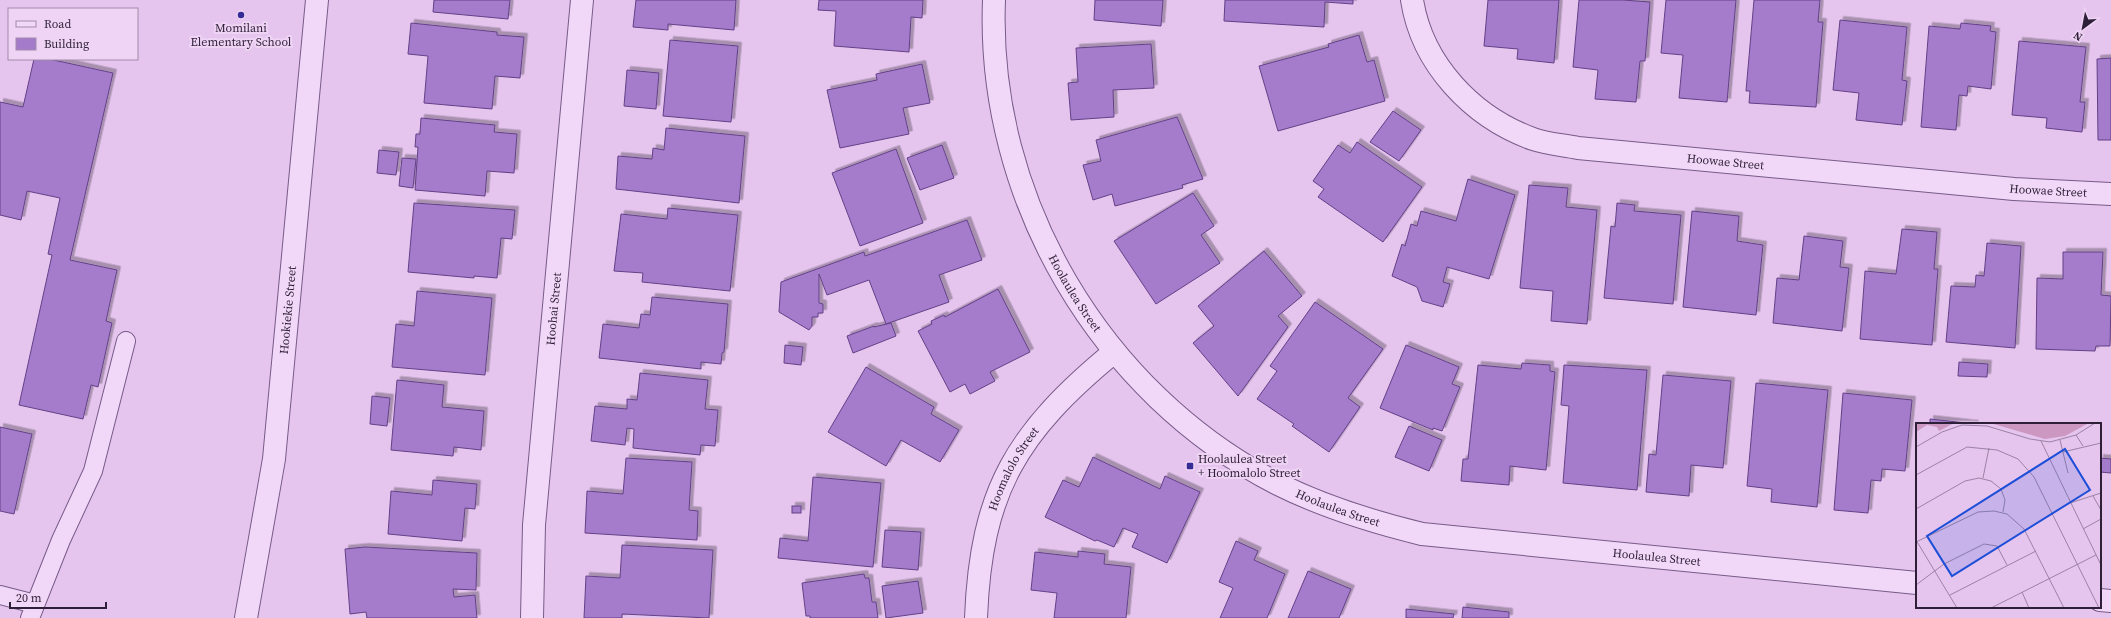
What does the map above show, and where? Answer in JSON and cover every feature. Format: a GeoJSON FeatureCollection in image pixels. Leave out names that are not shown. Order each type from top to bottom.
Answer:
{"type":"FeatureCollection","features":[{"type":"Feature","properties":{"kind":"street","name":"Hookiekie Street"},"geometry":{"type":"LineString","coordinates":[[246,618],[274,459],[317,0]]}},
{"type":"Feature","properties":{"kind":"street","name":"Hoohai Street"},"geometry":{"type":"LineString","coordinates":[[532,618],[531,566],[534,525],[582,0]]}},
{"type":"Feature","properties":{"kind":"street","name":"Hoolaulea Street"},"geometry":{"type":"LineString","coordinates":[[994,0],[993,25],[996,74],[1005,123],[1017,172],[1033,217],[1054,261],[1080,307],[1114,352],[1154,395],[1199,434],[1242,463],[1278,484],[1345,513],[1386,526],[1422,534],[1470,540],[1916,583]]}},
{"type":"Feature","properties":{"kind":"street","name":"Hoowae Street"},"geometry":{"type":"LineString","coordinates":[[1412,0],[1415,21],[1426,48],[1446,78],[1470,102],[1499,123],[1533,139],[1586,149],[2014,188],[2111,194]]}},
{"type":"Feature","properties":{"kind":"street","name":"Hoomalolo Street"},"geometry":{"type":"LineString","coordinates":[[976,618],[978,582],[983,545],[992,509],[1004,478],[1018,452],[1036,426],[1080,380],[1114,352]]}},
{"type":"Feature","properties":{"kind":"street"},"geometry":{"type":"LineString","coordinates":[[2101,600],[2111,601]]}},
{"type":"Feature","properties":{"kind":"lane"},"geometry":{"type":"LineString","coordinates":[[0,595],[32,611],[93,471],[126,341]]}},
{"type":"Feature","properties":{"kind":"building"},"geometry":{"type":"Polygon","coordinates":[[[434,0],[510,0],[508,19],[433,12],[434,0]]]}},
{"type":"Feature","properties":{"kind":"building"},"geometry":{"type":"Polygon","coordinates":[[[636,0],[736,0],[734,30],[668,24],[668,30],[633,27],[636,0]]]}},
{"type":"Feature","properties":{"kind":"building"},"geometry":{"type":"Polygon","coordinates":[[[819,0],[923,0],[922,18],[911,17],[909,52],[834,46],[836,11],[818,10],[819,0]]]}},
{"type":"Feature","properties":{"kind":"building"},"geometry":{"type":"Polygon","coordinates":[[[1095,0],[1163,0],[1161,26],[1094,20],[1095,0]]]}},
{"type":"Feature","properties":{"kind":"building"},"geometry":{"type":"Polygon","coordinates":[[[1225,0],[1353,0],[1353,4],[1325,2],[1324,27],[1224,21],[1225,0]]]}},
{"type":"Feature","properties":{"kind":"building"},"geometry":{"type":"Polygon","coordinates":[[[1488,0],[1559,0],[1554,63],[1517,59],[1518,49],[1484,46],[1488,0]]]}},
{"type":"Feature","properties":{"kind":"building"},"geometry":{"type":"Polygon","coordinates":[[[1579,0],[1623,0],[1650,2],[1645,61],[1640,61],[1636,102],[1595,99],[1598,70],[1573,67],[1579,0]]]}},
{"type":"Feature","properties":{"kind":"building"},"geometry":{"type":"Polygon","coordinates":[[[1666,0],[1736,0],[1727,102],[1679,98],[1683,55],[1661,53],[1666,0]]]}},
{"type":"Feature","properties":{"kind":"building"},"geometry":{"type":"Polygon","coordinates":[[[1754,0],[1820,0],[1818,22],[1823,22],[1816,107],[1749,103],[1750,91],[1746,91],[1754,0]]]}},
{"type":"Feature","properties":{"kind":"building"},"geometry":{"type":"Polygon","coordinates":[[[1840,20],[1907,27],[1902,80],[1907,81],[1902,125],[1856,120],[1859,93],[1833,90],[1840,20]]]}},
{"type":"Feature","properties":{"kind":"building"},"geometry":{"type":"Polygon","coordinates":[[[411,23],[497,32],[497,35],[524,37],[520,78],[495,76],[492,109],[424,103],[428,56],[408,54],[411,23]]]}},
{"type":"Feature","properties":{"kind":"building"},"geometry":{"type":"Polygon","coordinates":[[[1961,23],[1991,26],[1990,31],[1996,32],[1991,89],[1968,86],[1967,96],[1959,95],[1956,130],[1921,127],[1929,26],[1960,29],[1961,23]]]}},
{"type":"Feature","properties":{"kind":"building"},"geometry":{"type":"Polygon","coordinates":[[[1359,35],[1367,62],[1374,60],[1385,101],[1278,131],[1259,66],[1329,47],[1328,44],[1359,35]]]}},
{"type":"Feature","properties":{"kind":"building"},"geometry":{"type":"Polygon","coordinates":[[[670,40],[738,46],[731,122],[663,116],[670,40]]]}},
{"type":"Feature","properties":{"kind":"building"},"geometry":{"type":"Polygon","coordinates":[[[2019,41],[2086,47],[2080,102],[2085,102],[2082,132],[2046,128],[2047,118],[2012,115],[2019,41]]]}},
{"type":"Feature","properties":{"kind":"building"},"geometry":{"type":"Polygon","coordinates":[[[1151,44],[1154,88],[1113,90],[1114,117],[1071,120],[1068,83],[1078,82],[1076,48],[1151,44]]]}},
{"type":"Feature","properties":{"kind":"building"},"geometry":{"type":"Polygon","coordinates":[[[2111,58],[2111,140],[2098,140],[2097,59],[2111,58]]]}},
{"type":"Feature","properties":{"kind":"building"},"geometry":{"type":"Polygon","coordinates":[[[34,60],[54,60],[113,73],[70,260],[117,270],[106,321],[112,323],[98,387],[91,385],[83,419],[19,405],[52,255],[48,254],[60,198],[27,191],[21,220],[0,215],[0,102],[23,107],[34,60]]]}},
{"type":"Feature","properties":{"kind":"building"},"geometry":{"type":"Polygon","coordinates":[[[922,64],[930,103],[903,108],[909,134],[840,148],[827,90],[877,80],[876,74],[922,64]]]}},
{"type":"Feature","properties":{"kind":"building"},"geometry":{"type":"Polygon","coordinates":[[[627,70],[659,73],[656,109],[624,106],[627,70]]]}},
{"type":"Feature","properties":{"kind":"building"},"geometry":{"type":"Polygon","coordinates":[[[1393,111],[1421,130],[1399,161],[1370,142],[1393,111]]]}},
{"type":"Feature","properties":{"kind":"building"},"geometry":{"type":"Polygon","coordinates":[[[1177,117],[1203,179],[1182,185],[1183,188],[1115,206],[1112,194],[1093,200],[1083,165],[1101,161],[1096,140],[1177,117]]]}},
{"type":"Feature","properties":{"kind":"building"},"geometry":{"type":"Polygon","coordinates":[[[421,118],[495,125],[494,132],[517,134],[514,173],[487,171],[485,196],[415,190],[418,147],[415,147],[416,134],[420,134],[421,118]]]}},
{"type":"Feature","properties":{"kind":"building"},"geometry":{"type":"Polygon","coordinates":[[[666,128],[745,136],[739,203],[616,189],[618,156],[652,159],[653,148],[664,150],[666,128]]]}},
{"type":"Feature","properties":{"kind":"building"},"geometry":{"type":"Polygon","coordinates":[[[1357,142],[1422,187],[1383,242],[1318,197],[1324,189],[1313,181],[1338,145],[1350,153],[1357,142]]]}},
{"type":"Feature","properties":{"kind":"building"},"geometry":{"type":"Polygon","coordinates":[[[942,145],[954,178],[920,190],[907,158],[942,145]]]}},
{"type":"Feature","properties":{"kind":"building"},"geometry":{"type":"Polygon","coordinates":[[[896,149],[923,223],[860,246],[832,173],[896,149]]]}},
{"type":"Feature","properties":{"kind":"building"},"geometry":{"type":"Polygon","coordinates":[[[379,150],[399,152],[396,175],[377,173],[379,150]]]}},
{"type":"Feature","properties":{"kind":"building"},"geometry":{"type":"Polygon","coordinates":[[[402,158],[416,159],[413,188],[399,186],[402,158]]]}},
{"type":"Feature","properties":{"kind":"building"},"geometry":{"type":"Polygon","coordinates":[[[1468,179],[1515,195],[1489,279],[1447,267],[1443,282],[1450,284],[1443,307],[1422,301],[1417,287],[1392,276],[1402,244],[1405,246],[1411,224],[1417,226],[1421,211],[1456,221],[1468,179]]]}},
{"type":"Feature","properties":{"kind":"building"},"geometry":{"type":"Polygon","coordinates":[[[1529,185],[1568,188],[1566,207],[1597,210],[1587,324],[1551,321],[1553,291],[1520,288],[1529,185]]]}},
{"type":"Feature","properties":{"kind":"building"},"geometry":{"type":"Polygon","coordinates":[[[1193,193],[1214,226],[1201,235],[1220,263],[1156,304],[1114,241],[1193,193]]]}},
{"type":"Feature","properties":{"kind":"building"},"geometry":{"type":"Polygon","coordinates":[[[414,203],[515,210],[512,239],[501,238],[497,278],[474,276],[474,278],[408,272],[414,203]]]}},
{"type":"Feature","properties":{"kind":"building"},"geometry":{"type":"Polygon","coordinates":[[[1617,203],[1635,205],[1634,211],[1681,215],[1673,304],[1604,298],[1611,226],[1615,227],[1617,203]]]}},
{"type":"Feature","properties":{"kind":"building"},"geometry":{"type":"Polygon","coordinates":[[[668,208],[738,215],[730,291],[642,282],[643,273],[614,271],[621,214],[667,219],[668,208]]]}},
{"type":"Feature","properties":{"kind":"building"},"geometry":{"type":"Polygon","coordinates":[[[1692,211],[1739,216],[1737,241],[1763,245],[1756,315],[1683,307],[1692,211]]]}},
{"type":"Feature","properties":{"kind":"building"},"geometry":{"type":"Polygon","coordinates":[[[967,220],[982,260],[939,275],[949,302],[886,324],[869,280],[827,295],[819,274],[819,303],[823,304],[823,313],[818,313],[818,317],[812,317],[812,326],[809,330],[779,312],[781,282],[864,252],[865,256],[967,220]]]}},
{"type":"Feature","properties":{"kind":"building"},"geometry":{"type":"Polygon","coordinates":[[[1902,229],[1937,232],[1934,269],[1938,269],[1932,345],[1860,339],[1865,271],[1896,274],[1902,229]]]}},
{"type":"Feature","properties":{"kind":"building"},"geometry":{"type":"Polygon","coordinates":[[[1804,236],[1843,241],[1840,267],[1849,268],[1842,331],[1773,323],[1777,278],[1799,280],[1804,236]]]}},
{"type":"Feature","properties":{"kind":"building"},"geometry":{"type":"Polygon","coordinates":[[[1987,243],[2021,246],[2015,348],[1946,342],[1951,286],[1975,287],[1976,275],[1984,276],[1987,243]]]}},
{"type":"Feature","properties":{"kind":"building"},"geometry":{"type":"Polygon","coordinates":[[[1264,251],[1302,296],[1278,316],[1288,327],[1238,396],[1193,343],[1214,326],[1198,306],[1264,251]]]}},
{"type":"Feature","properties":{"kind":"building"},"geometry":{"type":"Polygon","coordinates":[[[2063,252],[2103,252],[2101,295],[2111,296],[2110,346],[2096,346],[2095,351],[2036,349],[2037,278],[2063,279],[2063,252]]]}},
{"type":"Feature","properties":{"kind":"building"},"geometry":{"type":"Polygon","coordinates":[[[998,289],[1030,352],[990,372],[995,381],[970,394],[965,384],[950,392],[918,331],[932,324],[931,321],[944,315],[945,317],[998,289]]]}},
{"type":"Feature","properties":{"kind":"building"},"geometry":{"type":"Polygon","coordinates":[[[417,291],[492,298],[485,375],[392,367],[396,324],[414,326],[417,291]]]}},
{"type":"Feature","properties":{"kind":"building"},"geometry":{"type":"Polygon","coordinates":[[[652,297],[728,304],[724,352],[722,353],[721,364],[701,362],[701,369],[599,358],[603,324],[639,328],[641,314],[650,315],[652,297]]]}},
{"type":"Feature","properties":{"kind":"building"},"geometry":{"type":"Polygon","coordinates":[[[1315,302],[1383,349],[1348,398],[1360,407],[1329,452],[1292,426],[1294,424],[1257,399],[1277,371],[1270,366],[1315,302]]]}},
{"type":"Feature","properties":{"kind":"building"},"geometry":{"type":"Polygon","coordinates":[[[891,323],[896,336],[853,353],[847,336],[874,326],[891,323]]]}},
{"type":"Feature","properties":{"kind":"building"},"geometry":{"type":"Polygon","coordinates":[[[785,345],[803,347],[801,365],[784,363],[785,345]]]}},
{"type":"Feature","properties":{"kind":"building"},"geometry":{"type":"Polygon","coordinates":[[[1406,345],[1459,367],[1452,384],[1460,387],[1442,431],[1433,428],[1433,430],[1380,408],[1406,345]]]}},
{"type":"Feature","properties":{"kind":"building"},"geometry":{"type":"Polygon","coordinates":[[[1959,362],[1988,364],[1987,377],[1958,376],[1959,362]]]}},
{"type":"Feature","properties":{"kind":"building"},"geometry":{"type":"Polygon","coordinates":[[[1522,363],[1550,365],[1550,371],[1555,372],[1546,470],[1510,466],[1509,485],[1461,481],[1463,459],[1468,459],[1478,365],[1521,369],[1522,363]]]}},
{"type":"Feature","properties":{"kind":"building"},"geometry":{"type":"Polygon","coordinates":[[[1564,365],[1647,370],[1637,490],[1563,483],[1569,406],[1561,405],[1564,365]]]}},
{"type":"Feature","properties":{"kind":"building"},"geometry":{"type":"Polygon","coordinates":[[[866,367],[934,407],[931,414],[959,430],[940,462],[901,440],[886,466],[828,432],[866,367]]]}},
{"type":"Feature","properties":{"kind":"building"},"geometry":{"type":"Polygon","coordinates":[[[640,373],[708,380],[705,409],[718,410],[715,446],[701,445],[700,455],[633,448],[634,429],[627,428],[625,445],[591,441],[595,406],[627,409],[627,399],[637,400],[640,373]]]}},
{"type":"Feature","properties":{"kind":"building"},"geometry":{"type":"Polygon","coordinates":[[[1663,375],[1731,381],[1723,468],[1691,465],[1689,496],[1646,492],[1649,454],[1656,455],[1663,375]]]}},
{"type":"Feature","properties":{"kind":"building"},"geometry":{"type":"Polygon","coordinates":[[[397,380],[444,385],[442,407],[484,411],[481,450],[454,447],[453,456],[391,450],[397,380]]]}},
{"type":"Feature","properties":{"kind":"building"},"geometry":{"type":"Polygon","coordinates":[[[1756,383],[1828,390],[1817,507],[1771,502],[1772,489],[1747,486],[1756,383]]]}},
{"type":"Feature","properties":{"kind":"building"},"geometry":{"type":"Polygon","coordinates":[[[1843,393],[1912,400],[1905,471],[1882,469],[1881,481],[1871,480],[1868,513],[1834,510],[1843,393]]]}},
{"type":"Feature","properties":{"kind":"building"},"geometry":{"type":"Polygon","coordinates":[[[372,396],[390,398],[387,426],[370,424],[372,396]]]}},
{"type":"Feature","properties":{"kind":"building"},"geometry":{"type":"Polygon","coordinates":[[[1930,419],[1966,423],[1930,423],[1930,419]]]}},
{"type":"Feature","properties":{"kind":"building"},"geometry":{"type":"Polygon","coordinates":[[[1409,426],[1442,440],[1429,471],[1395,457],[1409,426]]]}},
{"type":"Feature","properties":{"kind":"building"},"geometry":{"type":"Polygon","coordinates":[[[0,427],[32,434],[14,514],[0,511],[0,427]]]}},
{"type":"Feature","properties":{"kind":"building"},"geometry":{"type":"Polygon","coordinates":[[[1093,457],[1160,489],[1165,476],[1200,492],[1167,563],[1132,547],[1138,534],[1123,528],[1114,547],[1097,540],[1095,541],[1045,517],[1063,480],[1079,487],[1093,457]]]}},
{"type":"Feature","properties":{"kind":"building"},"geometry":{"type":"Polygon","coordinates":[[[626,458],[692,462],[689,510],[698,511],[697,540],[585,533],[587,491],[623,494],[626,458]]]}},
{"type":"Feature","properties":{"kind":"building"},"geometry":{"type":"Polygon","coordinates":[[[2101,458],[2111,459],[2111,473],[2101,472],[2101,458]]]}},
{"type":"Feature","properties":{"kind":"building"},"geometry":{"type":"Polygon","coordinates":[[[813,477],[881,483],[873,567],[778,558],[780,538],[808,541],[813,477]]]}},
{"type":"Feature","properties":{"kind":"building"},"geometry":{"type":"Polygon","coordinates":[[[433,480],[477,484],[475,509],[465,508],[462,541],[388,534],[391,491],[432,495],[433,480]]]}},
{"type":"Feature","properties":{"kind":"building"},"geometry":{"type":"Polygon","coordinates":[[[792,506],[801,506],[801,513],[792,513],[792,506]]]}},
{"type":"Feature","properties":{"kind":"building"},"geometry":{"type":"Polygon","coordinates":[[[885,530],[921,532],[918,570],[882,567],[885,530]]]}},
{"type":"Feature","properties":{"kind":"building"},"geometry":{"type":"Polygon","coordinates":[[[1236,541],[1258,551],[1254,560],[1285,574],[1267,618],[1220,618],[1233,588],[1219,582],[1236,541]]]}},
{"type":"Feature","properties":{"kind":"building"},"geometry":{"type":"Polygon","coordinates":[[[622,545],[713,550],[709,618],[622,614],[622,618],[584,618],[586,576],[620,578],[622,545]]]}},
{"type":"Feature","properties":{"kind":"building"},"geometry":{"type":"Polygon","coordinates":[[[365,547],[477,553],[476,590],[453,589],[454,597],[475,595],[477,618],[367,618],[366,612],[350,614],[345,549],[365,547]]]}},
{"type":"Feature","properties":{"kind":"building"},"geometry":{"type":"Polygon","coordinates":[[[1078,551],[1105,554],[1104,564],[1131,567],[1126,618],[1054,618],[1057,593],[1031,590],[1035,552],[1078,557],[1078,551]]]}},
{"type":"Feature","properties":{"kind":"building"},"geometry":{"type":"Polygon","coordinates":[[[1308,571],[1351,589],[1339,618],[1288,618],[1308,571]]]}},
{"type":"Feature","properties":{"kind":"building"},"geometry":{"type":"Polygon","coordinates":[[[864,574],[865,578],[869,578],[872,602],[876,602],[878,618],[810,618],[810,616],[806,616],[802,583],[864,574]]]}},
{"type":"Feature","properties":{"kind":"building"},"geometry":{"type":"Polygon","coordinates":[[[918,581],[923,613],[886,618],[882,586],[918,581]]]}},
{"type":"Feature","properties":{"kind":"building"},"geometry":{"type":"Polygon","coordinates":[[[1463,607],[1509,612],[1509,618],[1462,618],[1463,607]]]}},
{"type":"Feature","properties":{"kind":"building"},"geometry":{"type":"Polygon","coordinates":[[[1406,609],[1454,614],[1453,618],[1406,618],[1406,609]]]}},
{"type":"Feature","properties":{"kind":"place","name":"Momilani Elementary School"},"geometry":{"type":"Point","coordinates":[241,15]}},
{"type":"Feature","properties":{"kind":"place","name":"Hoolaulea Street + Hoomalolo Street"},"geometry":{"type":"Point","coordinates":[1190,466]}}]}
